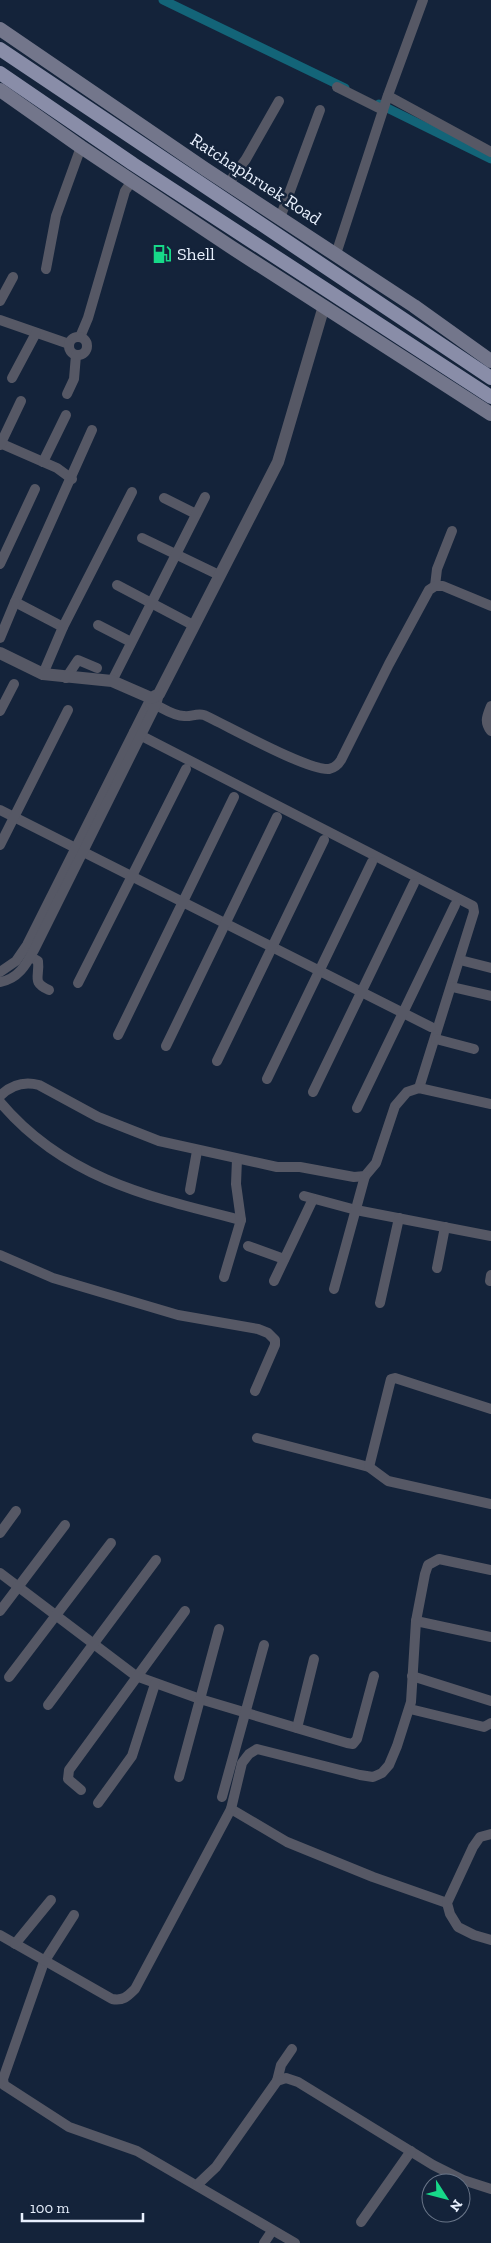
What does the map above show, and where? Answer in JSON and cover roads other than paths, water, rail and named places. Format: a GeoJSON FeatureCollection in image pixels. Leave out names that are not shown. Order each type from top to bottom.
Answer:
{"type":"FeatureCollection","features":[{"type":"Feature","properties":{"kind":"main road","name":"Ratchaphruek Road"},"geometry":{"type":"LineString","coordinates":[[0,29],[205,169],[336,254],[491,361]]}},
{"type":"Feature","properties":{"kind":"main road","name":"Ratchaphruek Road"},"geometry":{"type":"LineString","coordinates":[[0,49],[491,378]]}},
{"type":"Feature","properties":{"kind":"main road"},"geometry":{"type":"LineString","coordinates":[[0,73],[168,186],[491,397]]}},
{"type":"Feature","properties":{"kind":"main road"},"geometry":{"type":"LineString","coordinates":[[0,90],[132,181],[491,414]]}},
{"type":"Feature","properties":{"kind":"main road"},"geometry":{"type":"LineString","coordinates":[[129,137],[205,169]]}},
{"type":"Feature","properties":{"kind":"main road"},"geometry":{"type":"LineString","coordinates":[[97,157],[168,186]]}},
{"type":"Feature","properties":{"kind":"main road"},"geometry":{"type":"LineString","coordinates":[[423,313],[491,352]]}},
{"type":"Feature","properties":{"kind":"main road"},"geometry":{"type":"LineString","coordinates":[[429,374],[467,407],[491,422]]}},
{"type":"Feature","properties":{"kind":"street"},"geometry":{"type":"LineString","coordinates":[[336,254],[383,110],[423,0]]}},
{"type":"Feature","properties":{"kind":"street"},"geometry":{"type":"LineString","coordinates":[[337,87],[383,110]]}},
{"type":"Feature","properties":{"kind":"street"},"geometry":{"type":"LineString","coordinates":[[388,97],[491,152]]}},
{"type":"Feature","properties":{"kind":"street"},"geometry":{"type":"LineString","coordinates":[[228,184],[279,101]]}},
{"type":"Feature","properties":{"kind":"street"},"geometry":{"type":"LineString","coordinates":[[280,218],[320,110]]}},
{"type":"Feature","properties":{"kind":"street"},"geometry":{"type":"LineString","coordinates":[[46,268],[56,216],[81,147]]}},
{"type":"Feature","properties":{"kind":"street"},"geometry":{"type":"LineString","coordinates":[[80,337],[88,318],[125,191],[132,181]]}},
{"type":"Feature","properties":{"kind":"street"},"geometry":{"type":"LineString","coordinates":[[0,301],[13,277]]}},
{"type":"Feature","properties":{"kind":"street"},"geometry":{"type":"LineString","coordinates":[[0,972],[16,961],[27,945],[79,851],[154,700],[278,462],[324,306]]}},
{"type":"Feature","properties":{"kind":"street"},"geometry":{"type":"LineString","coordinates":[[0,320],[68,344]]}},
{"type":"Feature","properties":{"kind":"street"},"geometry":{"type":"LineString","coordinates":[[12,378],[36,333]]}},
{"type":"Feature","properties":{"kind":"street"},"geometry":{"type":"LineString","coordinates":[[80,337],[86,341],[87,348],[83,354],[76,355],[70,351],[68,344],[73,338],[80,337]]}},
{"type":"Feature","properties":{"kind":"street"},"geometry":{"type":"LineString","coordinates":[[67,394],[74,379],[76,355]]}},
{"type":"Feature","properties":{"kind":"street"},"geometry":{"type":"LineString","coordinates":[[21,401],[0,444],[57,468],[72,479]]}},
{"type":"Feature","properties":{"kind":"street"},"geometry":{"type":"LineString","coordinates":[[43,462],[66,415]]}},
{"type":"Feature","properties":{"kind":"street"},"geometry":{"type":"LineString","coordinates":[[0,638],[72,479],[92,430]]}},
{"type":"Feature","properties":{"kind":"street"},"geometry":{"type":"LineString","coordinates":[[0,564],[35,489]]}},
{"type":"Feature","properties":{"kind":"street"},"geometry":{"type":"LineString","coordinates":[[43,674],[64,627],[132,492]]}},
{"type":"Feature","properties":{"kind":"street"},"geometry":{"type":"LineString","coordinates":[[112,681],[205,497]]}},
{"type":"Feature","properties":{"kind":"street"},"geometry":{"type":"LineString","coordinates":[[164,498],[196,514]]}},
{"type":"Feature","properties":{"kind":"street"},"geometry":{"type":"LineString","coordinates":[[435,586],[437,569],[452,531]]}},
{"type":"Feature","properties":{"kind":"street"},"geometry":{"type":"LineString","coordinates":[[142,538],[219,575]]}},
{"type":"Feature","properties":{"kind":"street"},"geometry":{"type":"LineString","coordinates":[[117,585],[194,625]]}},
{"type":"Feature","properties":{"kind":"street"},"geometry":{"type":"LineString","coordinates":[[0,653],[43,674],[66,678],[112,681],[184,716],[196,713],[204,715],[292,758],[331,769],[341,760],[429,590],[435,586],[451,588],[491,606]]}},
{"type":"Feature","properties":{"kind":"street"},"geometry":{"type":"LineString","coordinates":[[15,602],[64,627]]}},
{"type":"Feature","properties":{"kind":"street"},"geometry":{"type":"LineString","coordinates":[[98,625],[131,642]]}},
{"type":"Feature","properties":{"kind":"street"},"geometry":{"type":"LineString","coordinates":[[66,678],[78,660],[97,668]]}},
{"type":"Feature","properties":{"kind":"street"},"geometry":{"type":"LineString","coordinates":[[0,711],[14,684]]}},
{"type":"Feature","properties":{"kind":"street"},"geometry":{"type":"LineString","coordinates":[[491,706],[486,724],[491,731]]}},
{"type":"Feature","properties":{"kind":"street"},"geometry":{"type":"LineString","coordinates":[[0,845],[68,710]]}},
{"type":"Feature","properties":{"kind":"street"},"geometry":{"type":"LineString","coordinates":[[138,735],[165,747],[473,906],[474,912],[420,1088]]}},
{"type":"Feature","properties":{"kind":"street"},"geometry":{"type":"LineString","coordinates":[[78,983],[186,769]]}},
{"type":"Feature","properties":{"kind":"street"},"geometry":{"type":"LineString","coordinates":[[118,1035],[234,797]]}},
{"type":"Feature","properties":{"kind":"street"},"geometry":{"type":"LineString","coordinates":[[0,810],[225,925],[431,1027]]}},
{"type":"Feature","properties":{"kind":"street"},"geometry":{"type":"LineString","coordinates":[[166,1046],[278,817]]}},
{"type":"Feature","properties":{"kind":"street"},"geometry":{"type":"LineString","coordinates":[[217,1061],[324,840]]}},
{"type":"Feature","properties":{"kind":"street"},"geometry":{"type":"LineString","coordinates":[[0,982],[7,981],[24,969],[79,851]]}},
{"type":"Feature","properties":{"kind":"street"},"geometry":{"type":"LineString","coordinates":[[266,1079],[372,862]]}},
{"type":"Feature","properties":{"kind":"street"},"geometry":{"type":"LineString","coordinates":[[313,1092],[414,883]]}},
{"type":"Feature","properties":{"kind":"street"},"geometry":{"type":"LineString","coordinates":[[357,1108],[455,905]]}},
{"type":"Feature","properties":{"kind":"street"},"geometry":{"type":"LineString","coordinates":[[31,957],[38,962],[37,981],[40,986],[49,990]]}},
{"type":"Feature","properties":{"kind":"street"},"geometry":{"type":"LineString","coordinates":[[460,960],[491,968]]}},
{"type":"Feature","properties":{"kind":"street"},"geometry":{"type":"LineString","coordinates":[[452,987],[491,996]]}},
{"type":"Feature","properties":{"kind":"street"},"geometry":{"type":"LineString","coordinates":[[436,1039],[474,1049]]}},
{"type":"Feature","properties":{"kind":"street"},"geometry":{"type":"LineString","coordinates":[[0,1096],[18,1084],[39,1085],[98,1117],[135,1133],[197,1151],[277,1167],[300,1168],[354,1177],[365,1176]]}},
{"type":"Feature","properties":{"kind":"street"},"geometry":{"type":"LineString","coordinates":[[334,1289],[365,1176],[376,1163],[395,1106],[407,1092],[420,1088],[491,1104]]}},
{"type":"Feature","properties":{"kind":"street"},"geometry":{"type":"LineString","coordinates":[[0,1102],[15,1120],[44,1145],[85,1170],[151,1197],[241,1220]]}},
{"type":"Feature","properties":{"kind":"street"},"geometry":{"type":"LineString","coordinates":[[190,1190],[197,1151]]}},
{"type":"Feature","properties":{"kind":"street"},"geometry":{"type":"LineString","coordinates":[[224,1277],[241,1220],[236,1184],[237,1159]]}},
{"type":"Feature","properties":{"kind":"street"},"geometry":{"type":"LineString","coordinates":[[274,1281],[308,1198],[356,1210],[491,1236]]}},
{"type":"Feature","properties":{"kind":"street"},"geometry":{"type":"LineString","coordinates":[[380,1303],[399,1218]]}},
{"type":"Feature","properties":{"kind":"street"},"geometry":{"type":"LineString","coordinates":[[437,1268],[445,1227]]}},
{"type":"Feature","properties":{"kind":"street"},"geometry":{"type":"LineString","coordinates":[[248,1246],[284,1259]]}},
{"type":"Feature","properties":{"kind":"street"},"geometry":{"type":"LineString","coordinates":[[0,1255],[53,1278],[178,1315],[258,1329],[268,1333],[275,1340],[275,1345],[255,1391]]}},
{"type":"Feature","properties":{"kind":"street"},"geometry":{"type":"LineString","coordinates":[[369,1467],[391,1379],[396,1378],[491,1409]]}},
{"type":"Feature","properties":{"kind":"street"},"geometry":{"type":"LineString","coordinates":[[257,1438],[369,1467],[388,1481],[491,1504]]}},
{"type":"Feature","properties":{"kind":"street"},"geometry":{"type":"LineString","coordinates":[[0,1533],[16,1511]]}},
{"type":"Feature","properties":{"kind":"street"},"geometry":{"type":"LineString","coordinates":[[0,1610],[65,1526]]}},
{"type":"Feature","properties":{"kind":"street"},"geometry":{"type":"LineString","coordinates":[[9,1677],[111,1543]]}},
{"type":"Feature","properties":{"kind":"street"},"geometry":{"type":"LineString","coordinates":[[0,1935],[44,1962],[112,1998],[119,2000],[127,1998],[135,1988],[231,1809],[242,1763],[249,1754],[257,1749],[360,1775],[373,1777],[382,1773],[389,1764],[410,1710],[416,1620],[428,1565],[439,1559],[491,1570]]}},
{"type":"Feature","properties":{"kind":"street"},"geometry":{"type":"LineString","coordinates":[[48,1705],[156,1560]]}},
{"type":"Feature","properties":{"kind":"street"},"geometry":{"type":"LineString","coordinates":[[0,1573],[136,1676],[200,1699],[353,1744],[357,1739],[374,1676]]}},
{"type":"Feature","properties":{"kind":"street"},"geometry":{"type":"LineString","coordinates":[[81,1790],[68,1779],[69,1770],[185,1611]]}},
{"type":"Feature","properties":{"kind":"street"},"geometry":{"type":"LineString","coordinates":[[416,1620],[491,1637]]}},
{"type":"Feature","properties":{"kind":"street"},"geometry":{"type":"LineString","coordinates":[[179,1777],[219,1628]]}},
{"type":"Feature","properties":{"kind":"street"},"geometry":{"type":"LineString","coordinates":[[222,1797],[264,1645]]}},
{"type":"Feature","properties":{"kind":"street"},"geometry":{"type":"LineString","coordinates":[[297,1728],[314,1659]]}},
{"type":"Feature","properties":{"kind":"street"},"geometry":{"type":"LineString","coordinates":[[412,1676],[491,1701]]}},
{"type":"Feature","properties":{"kind":"street"},"geometry":{"type":"LineString","coordinates":[[98,1803],[132,1756],[155,1684]]}},
{"type":"Feature","properties":{"kind":"street"},"geometry":{"type":"LineString","coordinates":[[410,1710],[484,1727],[491,1722]]}},
{"type":"Feature","properties":{"kind":"street"},"geometry":{"type":"LineString","coordinates":[[231,1809],[287,1842],[374,1877],[448,1903]]}},
{"type":"Feature","properties":{"kind":"street"},"geometry":{"type":"LineString","coordinates":[[491,1834],[480,1837],[474,1846],[448,1903],[450,1914],[458,1927],[474,1935],[491,1940]]}},
{"type":"Feature","properties":{"kind":"street"},"geometry":{"type":"LineString","coordinates":[[15,1944],[51,1900]]}},
{"type":"Feature","properties":{"kind":"street"},"geometry":{"type":"LineString","coordinates":[[74,1915],[44,1962],[3,2079],[4,2085],[69,2126],[137,2151],[295,2243]]}},
{"type":"Feature","properties":{"kind":"street"},"geometry":{"type":"LineString","coordinates":[[197,2185],[216,2167],[277,2081],[280,2065],[292,2049]]}},
{"type":"Feature","properties":{"kind":"street"},"geometry":{"type":"LineString","coordinates":[[277,2081],[286,2078],[298,2082],[411,2151],[463,2180],[491,2189]]}},
{"type":"Feature","properties":{"kind":"street"},"geometry":{"type":"LineString","coordinates":[[361,2222],[411,2151]]}},
{"type":"Feature","properties":{"kind":"street"},"geometry":{"type":"LineString","coordinates":[[264,2243],[272,2231]]}},
{"type":"Feature","properties":{"kind":"waterway"},"geometry":{"type":"LineString","coordinates":[[163,0],[345,88]]}},
{"type":"Feature","properties":{"kind":"waterway"},"geometry":{"type":"LineString","coordinates":[[379,104],[491,159]]}},
{"type":"Feature","properties":{"kind":"place","name":"Shell"},"geometry":{"type":"Point","coordinates":[162,254]}}]}
